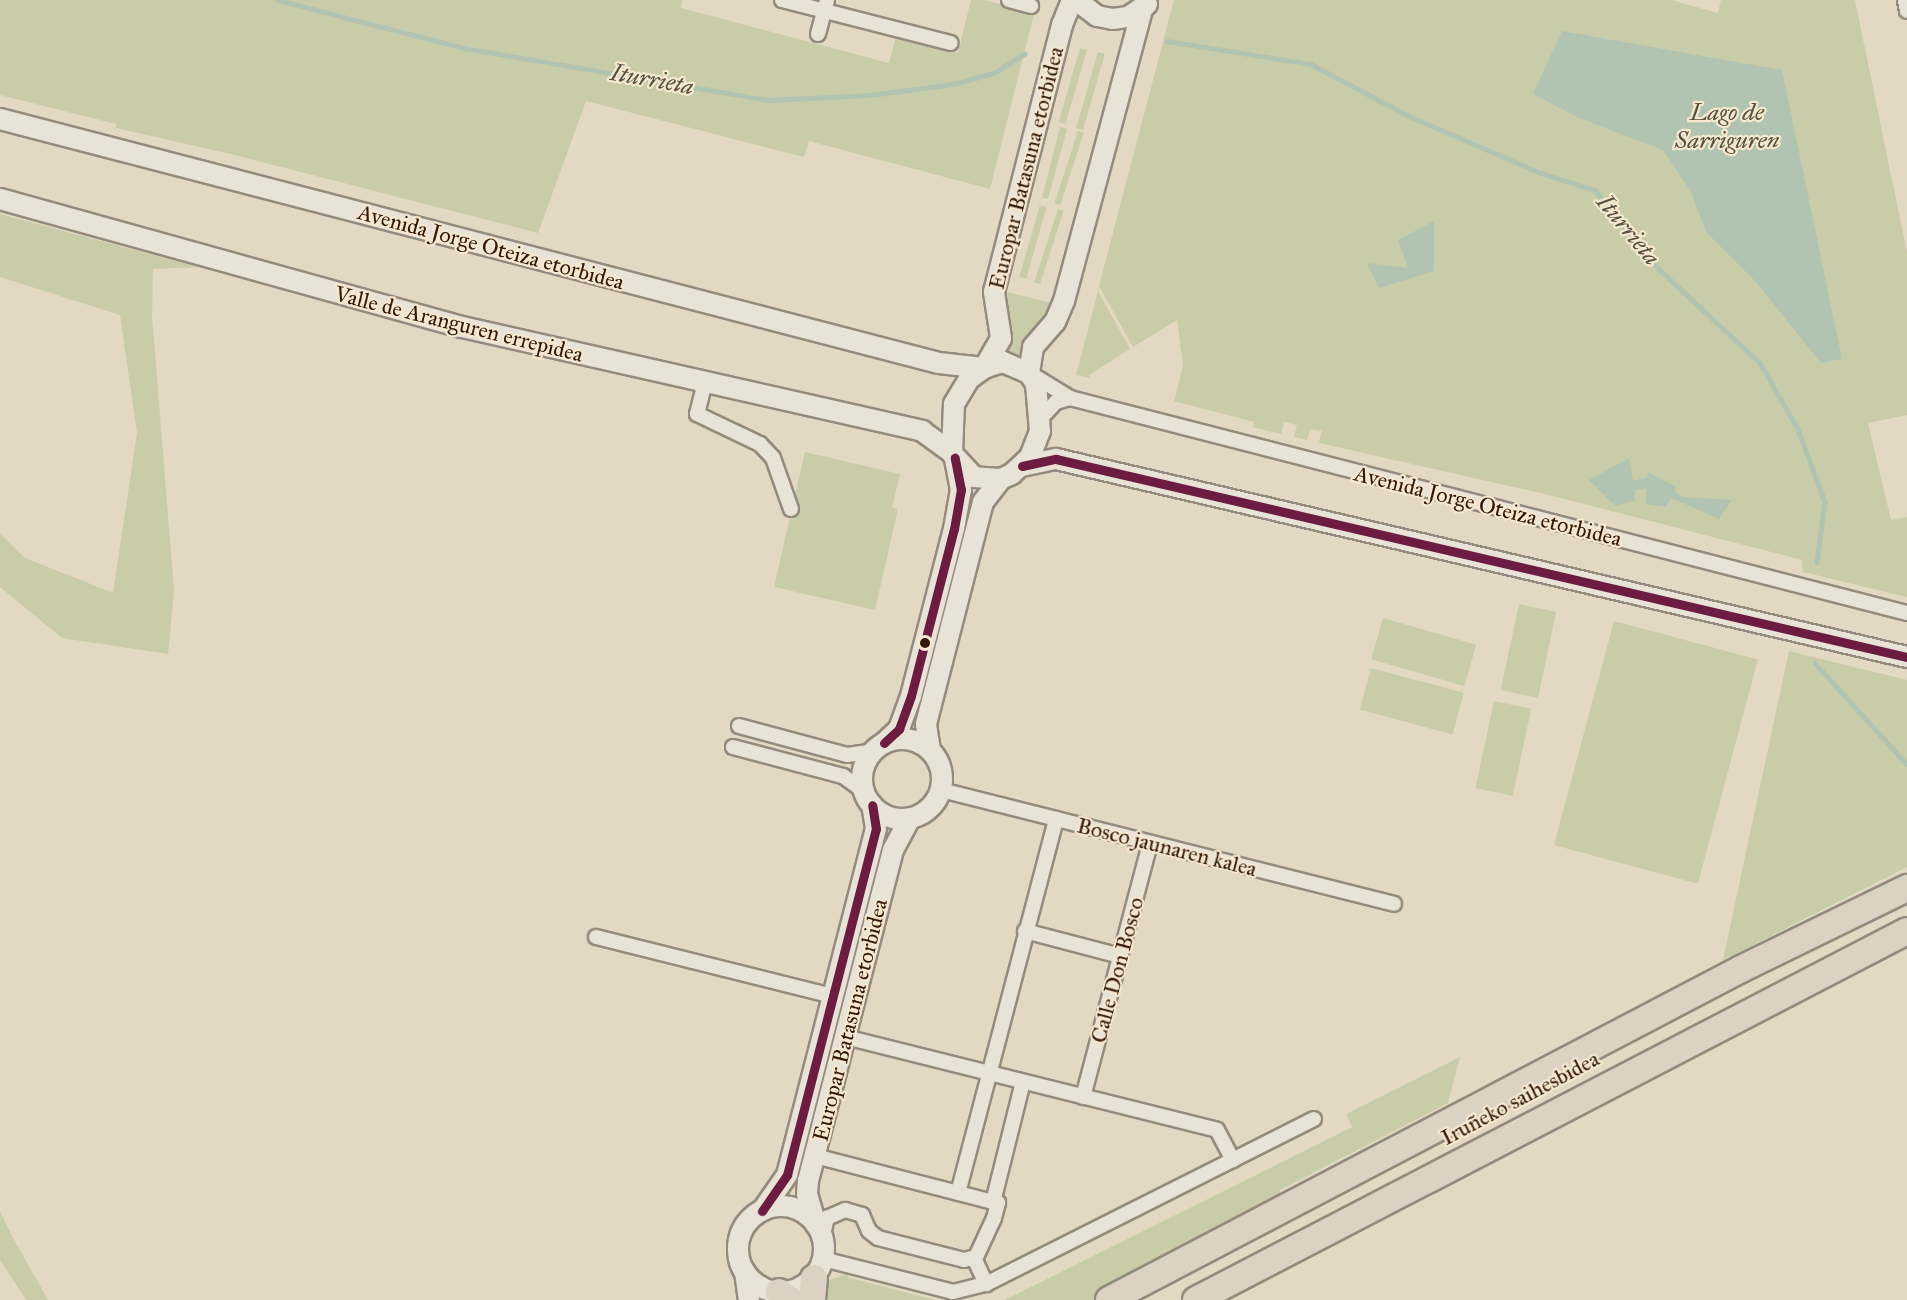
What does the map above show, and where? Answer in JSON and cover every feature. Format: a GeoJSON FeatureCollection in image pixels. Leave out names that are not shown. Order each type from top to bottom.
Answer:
{"type":"FeatureCollection","features":[{"type":"Feature","properties":{"kind":"highway","name":"Iruñeko saihesbidea"},"geometry":{"type":"LineString","coordinates":[[1134,1300],[1818,940],[1903,891]]}},
{"type":"Feature","properties":{"kind":"highway"},"geometry":{"type":"LineString","coordinates":[[1109,1300],[1715,983],[1903,891]]}},
{"type":"Feature","properties":{"kind":"highway","name":"Iruñeko saihesbidea"},"geometry":{"type":"LineString","coordinates":[[1196,1300],[1907,931]]}},
{"type":"Feature","properties":{"kind":"highway"},"geometry":{"type":"LineString","coordinates":[[1600,1091],[1645,1078],[1907,948]]}},
{"type":"Feature","properties":{"kind":"street"},"geometry":{"type":"LineString","coordinates":[[782,0],[826,5],[951,44]]}},
{"type":"Feature","properties":{"kind":"street"},"geometry":{"type":"LineString","coordinates":[[1009,0],[1031,6]]}},
{"type":"Feature","properties":{"kind":"street"},"geometry":{"type":"LineString","coordinates":[[1074,0],[1097,16],[1113,19],[1146,5]]}},
{"type":"Feature","properties":{"kind":"street","name":"Europar Batasuna etorbidea"},"geometry":{"type":"LineString","coordinates":[[984,368],[1001,338],[994,292],[1062,25],[1074,0]]}},
{"type":"Feature","properties":{"kind":"street"},"geometry":{"type":"LineString","coordinates":[[1905,0],[1907,11]]}},
{"type":"Feature","properties":{"kind":"street"},"geometry":{"type":"LineString","coordinates":[[818,34],[826,5]]}},
{"type":"Feature","properties":{"kind":"street"},"geometry":{"type":"LineString","coordinates":[[1056,459],[1040,425],[1039,394],[1029,373],[1033,347],[1055,322],[1064,301],[1146,5]]}},
{"type":"Feature","properties":{"kind":"street","name":"Avenida Jorge Oteiza etorbidea"},"geometry":{"type":"LineString","coordinates":[[0,119],[939,363],[984,368]]}},
{"type":"Feature","properties":{"kind":"street","name":"Valle de Aranguren errepidea"},"geometry":{"type":"LineString","coordinates":[[0,199],[352,298],[922,431]]}},
{"type":"Feature","properties":{"kind":"street"},"geometry":{"type":"LineString","coordinates":[[1001,479],[974,477],[953,456],[922,431],[953,411],[969,379],[984,368],[1003,362],[1029,373]]}},
{"type":"Feature","properties":{"kind":"street"},"geometry":{"type":"LineString","coordinates":[[869,799],[862,775],[879,747],[899,729],[905,715],[954,529],[961,490],[953,456],[953,411],[956,385],[939,363]]}},
{"type":"Feature","properties":{"kind":"street","name":"Avenida Jorge Oteiza etorbidea"},"geometry":{"type":"LineString","coordinates":[[1029,373],[1070,398],[1907,613]]}},
{"type":"Feature","properties":{"kind":"street"},"geometry":{"type":"LineString","coordinates":[[705,382],[697,414],[760,444],[773,458],[791,510]]}},
{"type":"Feature","properties":{"kind":"street"},"geometry":{"type":"LineString","coordinates":[[1022,466],[1040,425],[1056,402],[1070,398]]}},
{"type":"Feature","properties":{"kind":"street"},"geometry":{"type":"LineString","coordinates":[[733,747],[843,776],[869,799],[896,818],[910,818],[929,808],[941,790],[941,769],[930,750],[926,723],[983,502],[1001,479],[1022,466],[1056,459],[1907,657]]}},
{"type":"Feature","properties":{"kind":"street"},"geometry":{"type":"LineString","coordinates":[[739,726],[847,755],[908,739],[930,750]]}},
{"type":"Feature","properties":{"kind":"street","name":"Bosco jaunaren kalea"},"geometry":{"type":"LineString","coordinates":[[941,790],[1394,904]]}},
{"type":"Feature","properties":{"kind":"street","name":"Europar Batasuna etorbidea"},"geometry":{"type":"LineString","coordinates":[[762,1211],[787,1175],[876,829],[869,799]]}},
{"type":"Feature","properties":{"kind":"street","name":"Europar Batasuna etorbidea"},"geometry":{"type":"LineString","coordinates":[[819,1232],[807,1194],[815,1156],[893,850],[910,818]]}},
{"type":"Feature","properties":{"kind":"street"},"geometry":{"type":"LineString","coordinates":[[958,1193],[1056,819]]}},
{"type":"Feature","properties":{"kind":"street","name":"Calle Don Bosco"},"geometry":{"type":"LineString","coordinates":[[1083,1097],[1150,843]]}},
{"type":"Feature","properties":{"kind":"street"},"geometry":{"type":"LineString","coordinates":[[1025,932],[1120,956]]}},
{"type":"Feature","properties":{"kind":"street","name":"Europar Batasuna etorbidea"},"geometry":{"type":"LineString","coordinates":[[596,937],[832,996]]}},
{"type":"Feature","properties":{"kind":"street"},"geometry":{"type":"LineString","coordinates":[[845,1037],[1217,1130],[1233,1160]]}},
{"type":"Feature","properties":{"kind":"street"},"geometry":{"type":"LineString","coordinates":[[993,1202],[1023,1082]]}},
{"type":"Feature","properties":{"kind":"street"},"geometry":{"type":"LineString","coordinates":[[745,1272],[760,1287],[778,1296],[816,1279],[953,1292],[986,1284],[1314,1119]]}},
{"type":"Feature","properties":{"kind":"street"},"geometry":{"type":"LineString","coordinates":[[815,1156],[998,1203],[982,1252],[974,1258],[956,1259],[878,1238],[869,1231],[862,1215],[845,1210],[827,1218],[819,1232],[816,1279]]}},
{"type":"Feature","properties":{"kind":"street"},"geometry":{"type":"LineString","coordinates":[[749,1300],[745,1272],[739,1259],[742,1231],[762,1211],[786,1207],[803,1213],[819,1232]]}},
{"type":"Feature","properties":{"kind":"street"},"geometry":{"type":"LineString","coordinates":[[974,1258],[986,1284]]}},
{"type":"Feature","properties":{"kind":"shaded area"},"geometry":{"type":"Polygon","coordinates":[[[0,0],[682,0],[681,8],[889,63],[896,37],[958,53],[971,0],[985,0],[1034,14],[990,189],[809,141],[804,157],[586,101],[538,233],[231,154],[116,128],[116,124],[0,95],[0,0]]]}},
{"type":"Feature","properties":{"kind":"shaded area"},"geometry":{"type":"Polygon","coordinates":[[[1174,0],[1671,0],[1718,13],[1721,0],[1855,0],[1907,253],[1907,415],[1868,423],[1891,520],[1907,517],[1907,597],[1803,572],[1802,560],[1545,494],[1319,443],[1322,431],[1310,429],[1307,440],[1294,437],[1297,425],[1284,422],[1281,434],[1253,427],[1254,422],[1174,401],[1183,366],[1177,320],[1133,347],[1099,286],[1174,0]]]}},
{"type":"Feature","properties":{"kind":"shaded area"},"geometry":{"type":"Polygon","coordinates":[[[1080,48],[1087,50],[1066,124],[1059,122],[1080,48]]]}},
{"type":"Feature","properties":{"kind":"shaded area"},"geometry":{"type":"Polygon","coordinates":[[[1098,52],[1105,54],[1083,130],[1076,128],[1098,52]]]}},
{"type":"Feature","properties":{"kind":"shaded area"},"geometry":{"type":"Polygon","coordinates":[[[1060,127],[1067,129],[1048,199],[1042,198],[1060,127]]]}},
{"type":"Feature","properties":{"kind":"shaded area"},"geometry":{"type":"Polygon","coordinates":[[[1078,131],[1084,133],[1060,205],[1055,203],[1078,131]]]}},
{"type":"Feature","properties":{"kind":"shaded area"},"geometry":{"type":"Polygon","coordinates":[[[1040,205],[1047,207],[1026,279],[1019,277],[1040,205]]]}},
{"type":"Feature","properties":{"kind":"shaded area"},"geometry":{"type":"Polygon","coordinates":[[[1058,209],[1064,211],[1040,284],[1034,282],[1058,209]]]}},
{"type":"Feature","properties":{"kind":"shaded area"},"geometry":{"type":"Polygon","coordinates":[[[0,214],[198,267],[153,269],[152,315],[174,591],[168,654],[62,638],[0,587],[0,534],[25,558],[113,593],[137,433],[120,315],[0,277],[0,214]]]}},
{"type":"Feature","properties":{"kind":"shaded area"},"geometry":{"type":"Polygon","coordinates":[[[1003,291],[1055,304],[1047,319],[1024,340],[1023,356],[1008,351],[1011,327],[1003,291]]]}},
{"type":"Feature","properties":{"kind":"shaded area"},"geometry":{"type":"Polygon","coordinates":[[[1098,291],[1130,349],[1089,375],[1090,378],[1076,375],[1098,291]]]}},
{"type":"Feature","properties":{"kind":"shaded area"},"geometry":{"type":"Polygon","coordinates":[[[805,452],[900,474],[892,507],[898,509],[875,610],[774,587],[805,452]]]}},
{"type":"Feature","properties":{"kind":"shaded area"},"geometry":{"type":"Polygon","coordinates":[[[1519,604],[1556,612],[1538,698],[1501,690],[1519,604]]]}},
{"type":"Feature","properties":{"kind":"shaded area"},"geometry":{"type":"Polygon","coordinates":[[[1383,618],[1476,645],[1464,686],[1371,659],[1383,618]]]}},
{"type":"Feature","properties":{"kind":"shaded area"},"geometry":{"type":"Polygon","coordinates":[[[1614,621],[1758,660],[1698,884],[1554,845],[1614,621]]]}},
{"type":"Feature","properties":{"kind":"shaded area"},"geometry":{"type":"Polygon","coordinates":[[[1789,651],[1907,680],[1907,867],[1723,960],[1789,651]]]}},
{"type":"Feature","properties":{"kind":"shaded area"},"geometry":{"type":"Polygon","coordinates":[[[1371,668],[1464,693],[1453,734],[1360,710],[1371,668]]]}},
{"type":"Feature","properties":{"kind":"shaded area"},"geometry":{"type":"Polygon","coordinates":[[[1494,701],[1531,709],[1513,796],[1475,788],[1494,701]]]}},
{"type":"Feature","properties":{"kind":"shaded area"},"geometry":{"type":"Polygon","coordinates":[[[1460,1057],[1448,1103],[1280,1190],[1278,1200],[1095,1300],[1005,1300],[1352,1127],[1346,1114],[1460,1057]]]}},
{"type":"Feature","properties":{"kind":"shaded area"},"geometry":{"type":"Polygon","coordinates":[[[0,1211],[48,1300],[26,1300],[0,1260],[0,1211]]]}},
{"type":"Feature","properties":{"kind":"shaded area"},"geometry":{"type":"Polygon","coordinates":[[[845,1274],[850,1278],[935,1300],[820,1300],[825,1282],[845,1274]]]}},
{"type":"Feature","properties":{"kind":"water","name":"Lago de Sarriguren"},"geometry":{"type":"Polygon","coordinates":[[[1562,31],[1782,70],[1842,359],[1821,363],[1756,282],[1706,232],[1691,192],[1663,150],[1579,118],[1533,94],[1562,31]]]}},
{"type":"Feature","properties":{"kind":"water"},"geometry":{"type":"Polygon","coordinates":[[[1434,221],[1434,271],[1379,288],[1367,263],[1408,268],[1398,240],[1434,221]]]}},
{"type":"Feature","properties":{"kind":"water"},"geometry":{"type":"Polygon","coordinates":[[[1629,458],[1633,481],[1647,477],[1648,472],[1676,487],[1675,492],[1684,497],[1732,500],[1719,519],[1671,498],[1666,507],[1646,504],[1646,488],[1635,490],[1635,501],[1615,506],[1589,480],[1629,458]]]}},
{"type":"Feature","properties":{"kind":"waterway","name":"Iturrieta"},"geometry":{"type":"LineString","coordinates":[[278,0],[464,48],[768,100],[870,95],[953,84],[994,73],[1024,54]]}},
{"type":"Feature","properties":{"kind":"waterway","name":"Iturrieta"},"geometry":{"type":"LineString","coordinates":[[1167,41],[1311,64],[1409,116],[1541,173],[1595,190],[1660,270],[1760,363],[1798,429],[1825,502],[1817,562]]}},
{"type":"Feature","properties":{"kind":"waterway","name":"Iturrieta"},"geometry":{"type":"LineString","coordinates":[[1815,663],[1907,764]]}},
{"type":"Feature","properties":{"kind":"transit line"},"geometry":{"type":"LineString","coordinates":[[884,743],[899,729],[911,696],[954,529],[961,490],[955,458]]}},
{"type":"Feature","properties":{"kind":"transit line"},"geometry":{"type":"LineString","coordinates":[[1022,466],[1056,459],[1907,657]]}},
{"type":"Feature","properties":{"kind":"transit line"},"geometry":{"type":"LineString","coordinates":[[762,1211],[787,1175],[876,829],[872,805]]}}]}
